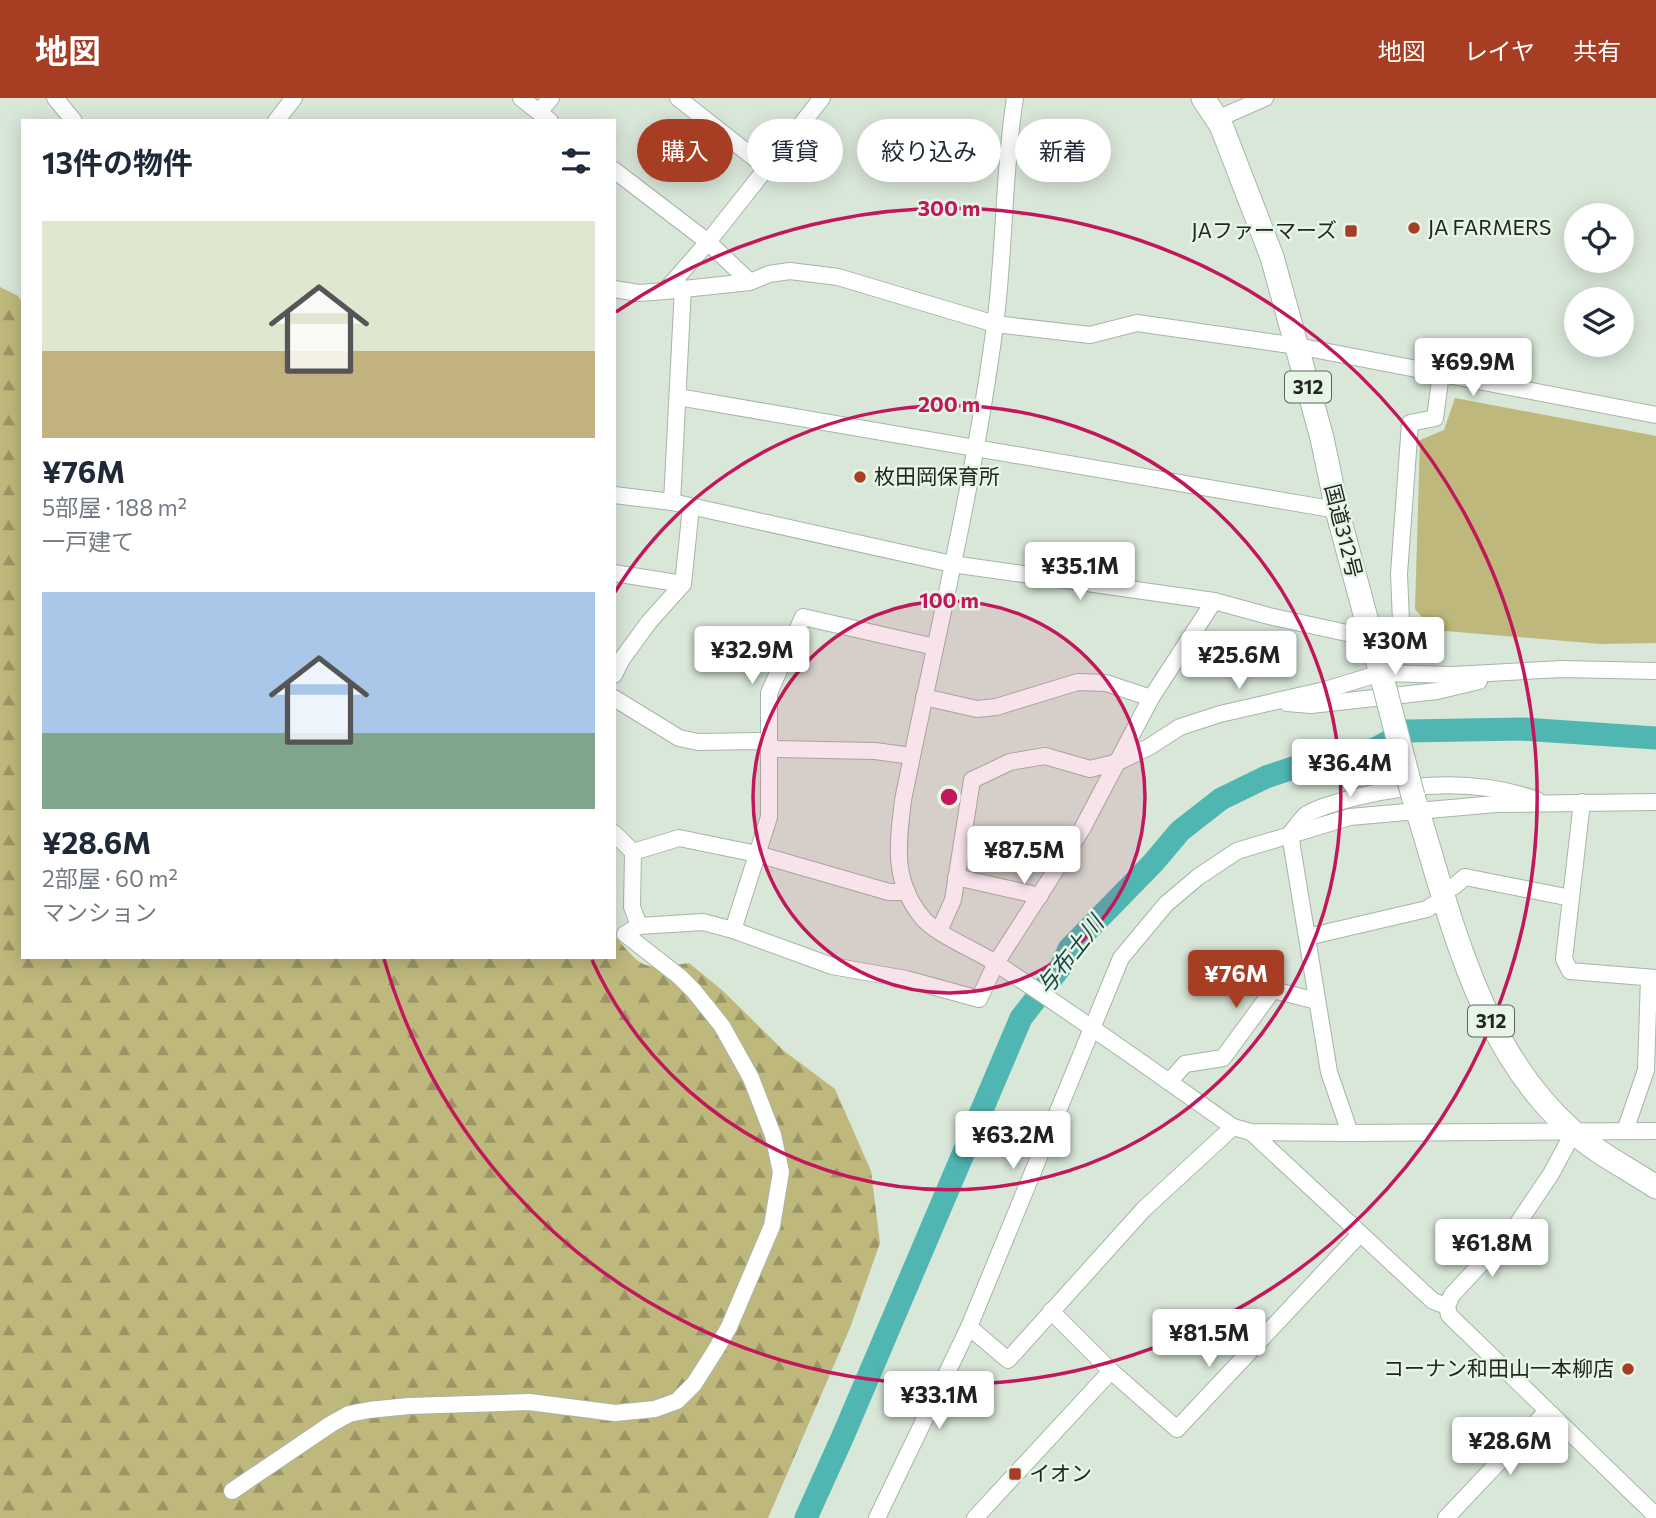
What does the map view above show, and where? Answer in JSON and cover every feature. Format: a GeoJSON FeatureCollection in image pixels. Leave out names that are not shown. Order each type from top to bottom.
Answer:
{"type":"FeatureCollection","features":[{"type":"Feature","properties":{"kind":"highway","name":"国道312号"},"geometry":{"type":"LineString","coordinates":[[1203,98],[1217,120],[1272,257],[1322,438],[1337,510],[1415,804],[1455,937],[1483,1006],[1517,1068],[1544,1104],[1573,1133],[1656,1187]]}},
{"type":"Feature","properties":{"kind":"street"},"geometry":{"type":"LineString","coordinates":[[55,98],[72,119]]}},
{"type":"Feature","properties":{"kind":"street"},"geometry":{"type":"LineString","coordinates":[[278,119],[294,98]]}},
{"type":"Feature","properties":{"kind":"street"},"geometry":{"type":"LineString","coordinates":[[521,98],[544,118],[551,98]]}},
{"type":"Feature","properties":{"kind":"street"},"geometry":{"type":"LineString","coordinates":[[678,98],[747,152]]}},
{"type":"Feature","properties":{"kind":"street"},"geometry":{"type":"LineString","coordinates":[[806,119],[822,98]]}},
{"type":"Feature","properties":{"kind":"street"},"geometry":{"type":"LineString","coordinates":[[1015,98],[1008,145],[995,324],[975,448],[903,800],[899,867],[903,885],[922,918],[996,963],[1233,1126],[1251,1132],[1656,1131]]}},
{"type":"Feature","properties":{"kind":"street"},"geometry":{"type":"LineString","coordinates":[[1217,120],[1265,98]]}},
{"type":"Feature","properties":{"kind":"street"},"geometry":{"type":"LineString","coordinates":[[616,172],[708,242],[750,282]]}},
{"type":"Feature","properties":{"kind":"street"},"geometry":{"type":"LineString","coordinates":[[665,291],[756,182]]}},
{"type":"Feature","properties":{"kind":"street"},"geometry":{"type":"LineString","coordinates":[[616,289],[639,293],[665,291],[750,282],[769,274],[790,271],[838,277],[995,324],[1090,335],[1137,323],[1297,346],[1656,415]]}},
{"type":"Feature","properties":{"kind":"street"},"geometry":{"type":"LineString","coordinates":[[672,502],[683,288]]}},
{"type":"Feature","properties":{"kind":"street"},"geometry":{"type":"LineString","coordinates":[[616,495],[672,502],[951,565],[1214,601],[1402,645],[1399,574],[1410,423],[1435,418],[1441,373]]}},
{"type":"Feature","properties":{"kind":"street"},"geometry":{"type":"LineString","coordinates":[[678,397],[1337,510]]}},
{"type":"Feature","properties":{"kind":"street"},"geometry":{"type":"LineString","coordinates":[[616,671],[649,622],[683,584],[691,507]]}},
{"type":"Feature","properties":{"kind":"street"},"geometry":{"type":"LineString","coordinates":[[616,573],[683,584]]}},
{"type":"Feature","properties":{"kind":"street"},"geometry":{"type":"LineString","coordinates":[[232,1491],[331,1423],[369,1410],[529,1402],[615,1413],[655,1409],[677,1401],[694,1384],[729,1327],[772,1226],[781,1172],[773,1135],[751,1078],[722,1026],[680,977],[625,934],[639,926],[703,922],[733,930],[832,966],[906,979],[979,999],[996,963],[1082,829],[1151,698],[1214,601]]}},
{"type":"Feature","properties":{"kind":"street"},"geometry":{"type":"LineString","coordinates":[[733,930],[769,817],[769,693],[803,617],[935,647]]}},
{"type":"Feature","properties":{"kind":"street"},"geometry":{"type":"LineString","coordinates":[[939,930],[953,900],[972,780],[1010,762],[1045,756],[1090,769],[1118,762],[1149,747],[1180,727],[1220,713],[1382,679],[1562,668],[1656,671]]}},
{"type":"Feature","properties":{"kind":"street"},"geometry":{"type":"LineString","coordinates":[[1272,702],[1311,705],[1437,691],[1519,672]]}},
{"type":"Feature","properties":{"kind":"street"},"geometry":{"type":"LineString","coordinates":[[924,697],[977,709],[1021,700],[1078,682],[1106,683],[1151,698]]}},
{"type":"Feature","properties":{"kind":"street"},"geometry":{"type":"LineString","coordinates":[[616,699],[679,737],[698,742],[757,741],[777,748],[875,751],[912,756]]}},
{"type":"Feature","properties":{"kind":"street"},"geometry":{"type":"LineString","coordinates":[[1350,1133],[1329,1072],[1290,834],[1306,815],[1335,803],[1382,790],[1424,786],[1477,787],[1510,790],[1548,804]]}},
{"type":"Feature","properties":{"kind":"street"},"geometry":{"type":"LineString","coordinates":[[1582,802],[1564,959],[1570,971],[1653,978],[1646,1070],[1625,1131]]}},
{"type":"Feature","properties":{"kind":"street"},"geometry":{"type":"LineString","coordinates":[[877,1518],[969,1327],[1089,1027],[1121,958],[1166,904],[1198,877],[1237,850],[1350,817],[1415,804],[1656,802]]}},
{"type":"Feature","properties":{"kind":"street"},"geometry":{"type":"LineString","coordinates":[[616,834],[633,852],[632,907],[639,926]]}},
{"type":"Feature","properties":{"kind":"street"},"geometry":{"type":"LineString","coordinates":[[633,852],[679,838],[757,854],[889,892],[907,892]]}},
{"type":"Feature","properties":{"kind":"street"},"geometry":{"type":"LineString","coordinates":[[956,877],[1040,896]]}},
{"type":"Feature","properties":{"kind":"street"},"geometry":{"type":"LineString","coordinates":[[1453,887],[1465,877],[1571,898]]}},
{"type":"Feature","properties":{"kind":"street"},"geometry":{"type":"LineString","coordinates":[[1307,937],[1427,909],[1433,905]]}},
{"type":"Feature","properties":{"kind":"street"},"geometry":{"type":"LineString","coordinates":[[1169,1082],[1185,1064],[1223,1058],[1273,990],[1317,1001]]}},
{"type":"Feature","properties":{"kind":"street"},"geometry":{"type":"LineString","coordinates":[[969,1327],[1008,1360],[1143,1209],[1233,1126]]}},
{"type":"Feature","properties":{"kind":"street"},"geometry":{"type":"LineString","coordinates":[[1251,1132],[1433,1301],[1447,1306]]}},
{"type":"Feature","properties":{"kind":"street"},"geometry":{"type":"LineString","coordinates":[[1573,1133],[1517,1226],[1452,1295],[1447,1306],[1449,1315],[1457,1324],[1656,1516]]}},
{"type":"Feature","properties":{"kind":"street"},"geometry":{"type":"LineString","coordinates":[[1051,1311],[1111,1371],[1177,1429],[1360,1234]]}},
{"type":"Feature","properties":{"kind":"street"},"geometry":{"type":"LineString","coordinates":[[975,1518],[1111,1371]]}},
{"type":"Feature","properties":{"kind":"street"},"geometry":{"type":"LineString","coordinates":[[1447,1518],[1547,1412]]}},
{"type":"Feature","properties":{"kind":"green space"},"geometry":{"type":"Polygon","coordinates":[[[0,287],[18,296],[21,301],[21,959],[616,959],[616,937],[645,965],[689,963],[722,990],[784,1051],[835,1089],[871,1171],[880,1243],[850,1328],[768,1518],[0,1518],[0,287]]]}},
{"type":"Feature","properties":{"kind":"green space"},"geometry":{"type":"Polygon","coordinates":[[[1455,398],[1656,436],[1656,643],[1601,644],[1433,630],[1415,609],[1420,440],[1444,430],[1455,398]]]}},
{"type":"Feature","properties":{"kind":"waterway","name":"与布土川"},"geometry":{"type":"LineString","coordinates":[[806,1518],[1021,1018],[1062,965],[1069,949],[1153,863],[1180,831],[1221,799],[1266,777],[1311,762],[1375,749],[1407,731],[1522,729],[1656,738]]}},
{"type":"Feature","properties":{"kind":"place","name":"JA FARMERS"},"geometry":{"type":"Point","coordinates":[1414,228]}},
{"type":"Feature","properties":{"kind":"place","name":"JAファーマーズ"},"geometry":{"type":"Point","coordinates":[1351,231]}},
{"type":"Feature","properties":{"kind":"place","name":"枚田岡保育所"},"geometry":{"type":"Point","coordinates":[860,477]}},
{"type":"Feature","properties":{"kind":"place","name":"コーナン和田山一本柳店"},"geometry":{"type":"Point","coordinates":[1628,1369]}},
{"type":"Feature","properties":{"kind":"place","name":"イオン"},"geometry":{"type":"Point","coordinates":[1015,1474]}}]}
